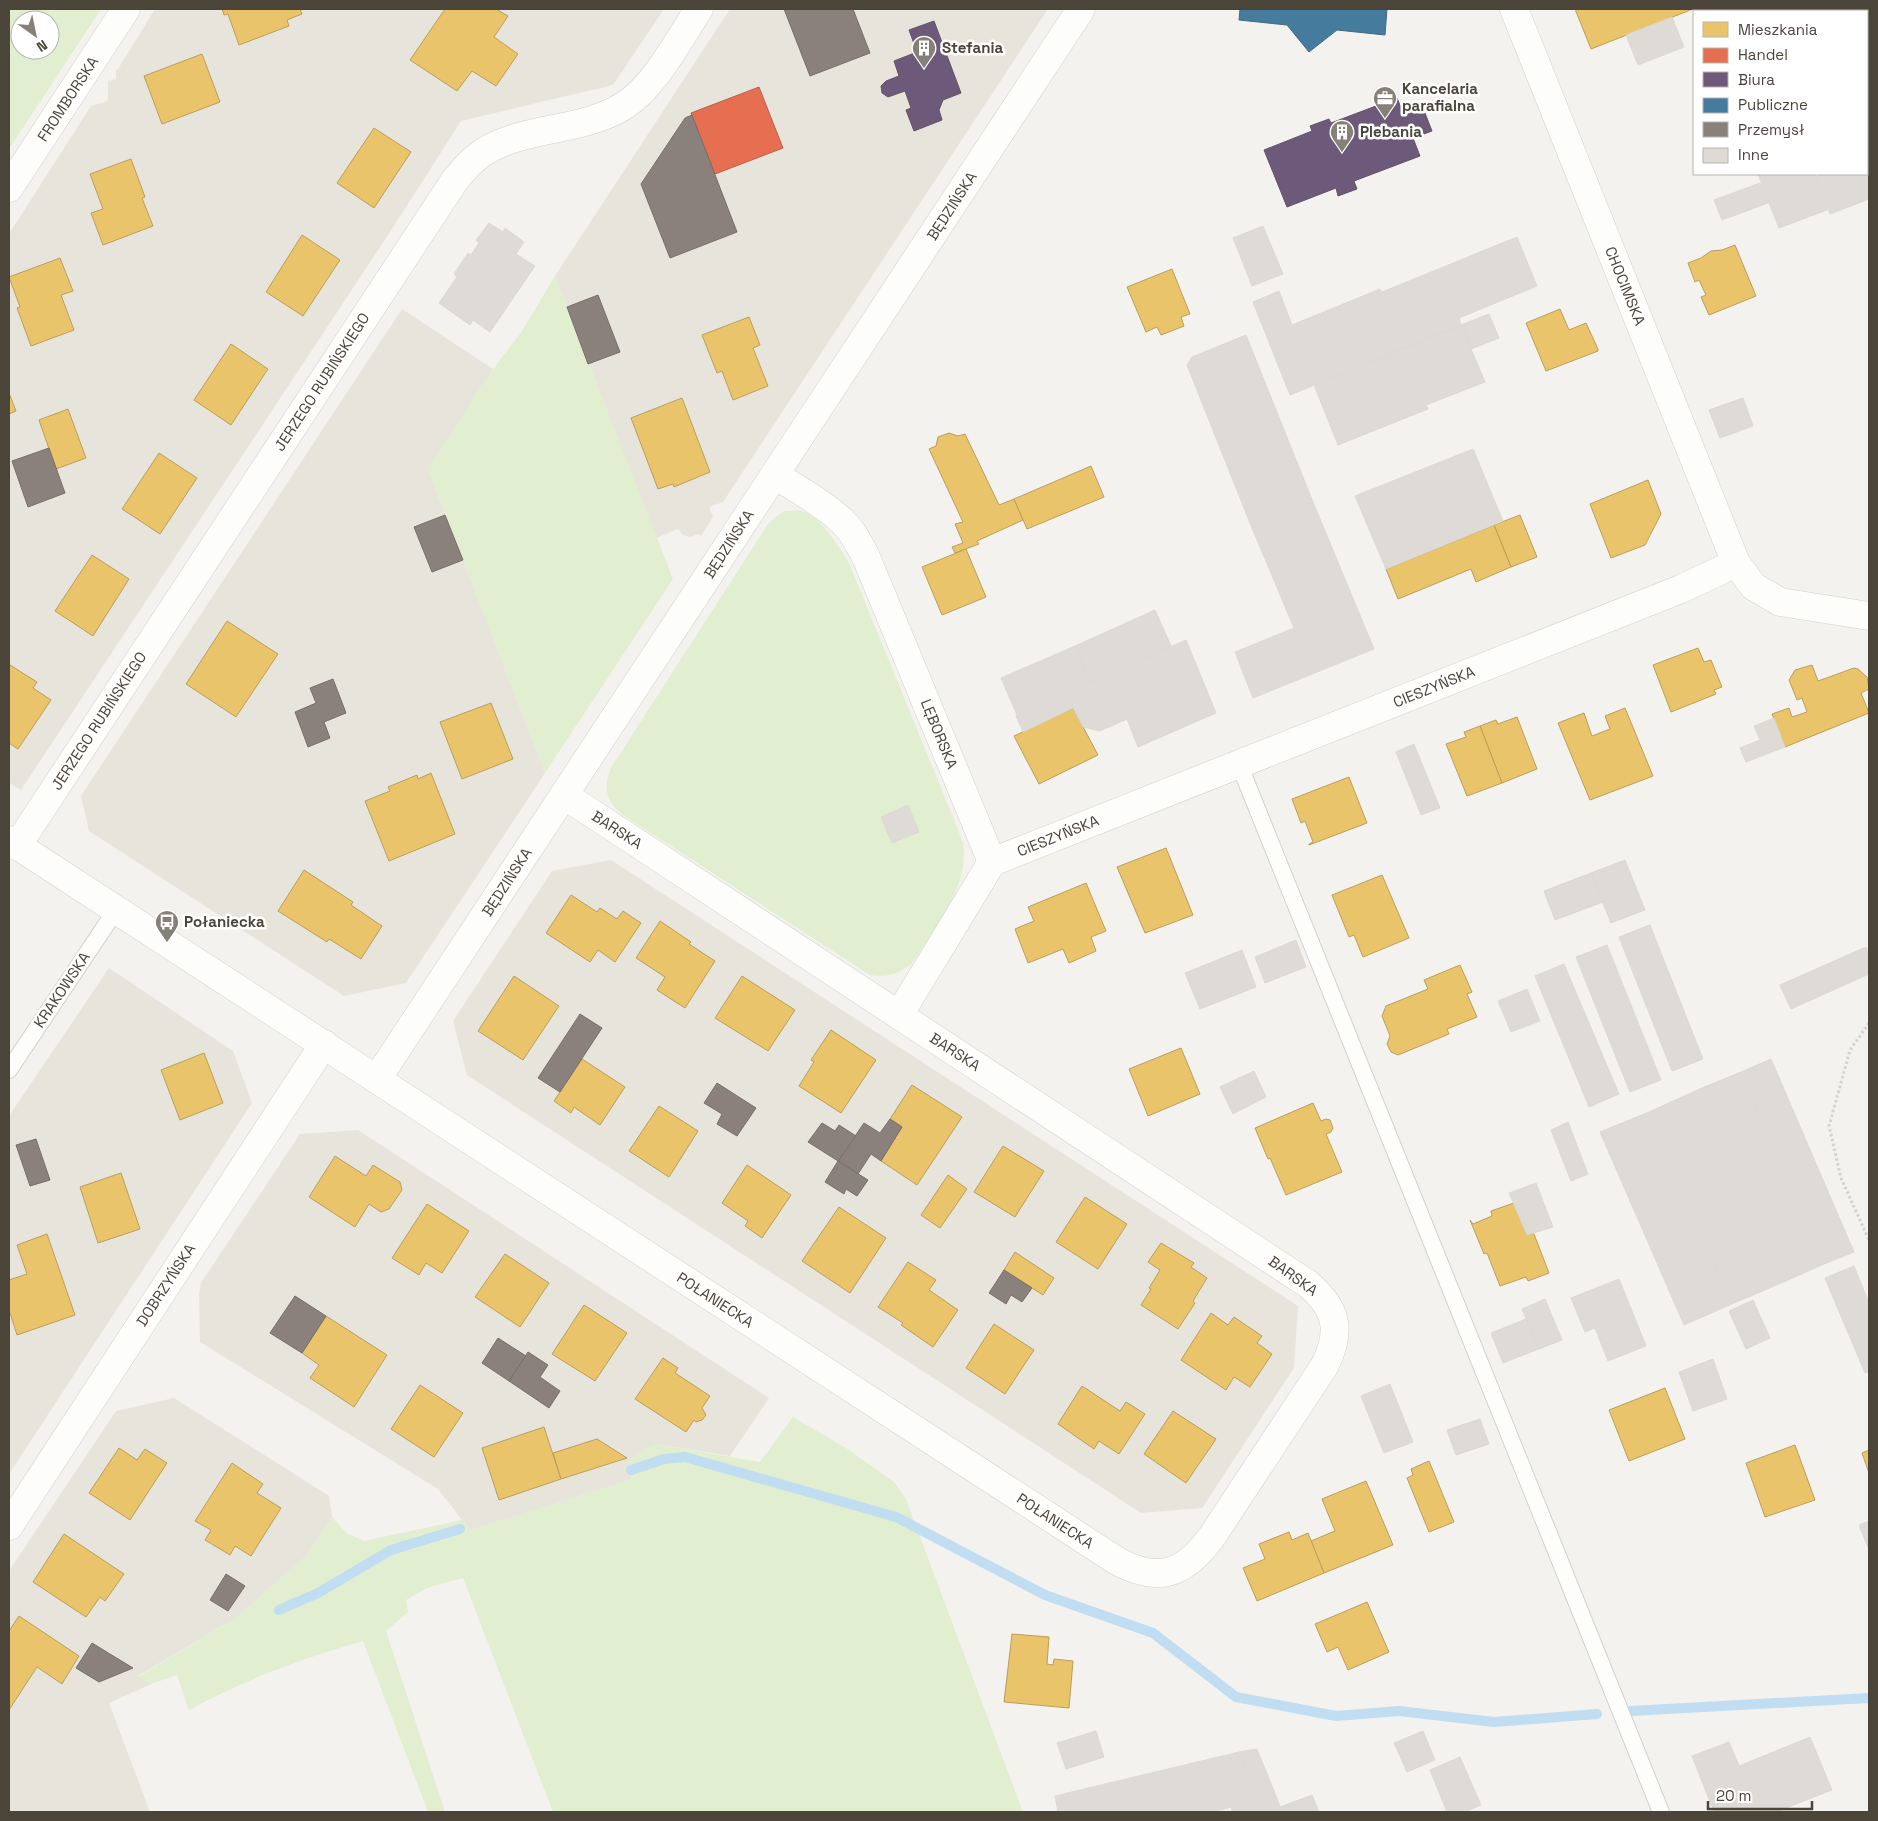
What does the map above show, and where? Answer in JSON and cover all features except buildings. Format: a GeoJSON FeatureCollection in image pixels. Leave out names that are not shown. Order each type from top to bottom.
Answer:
{"type":"FeatureCollection","features":[{"type":"Feature","properties":{"kind":"street","name":"FROMBORSKA"},"geometry":{"type":"LineString","coordinates":[[9,188],[126,9]]}},
{"type":"Feature","properties":{"kind":"street","name":"JERZEGO RUBIŃSKIEGO"},"geometry":{"type":"LineString","coordinates":[[13,843],[455,180],[467,165],[482,153],[500,144],[588,121],[608,114],[626,104],[642,92],[699,9]]}},
{"type":"Feature","properties":{"kind":"street","name":"BĘDZIŃSKA"},"geometry":{"type":"LineString","coordinates":[[377,1079],[1082,9]]}},
{"type":"Feature","properties":{"kind":"street","name":"CHOCIMSKA"},"geometry":{"type":"LineString","coordinates":[[1514,9],[1736,564]]}},
{"type":"Feature","properties":{"kind":"street","name":"LĘBORSKA"},"geometry":{"type":"LineString","coordinates":[[775,474],[832,513],[843,522],[857,539],[992,862]]}},
{"type":"Feature","properties":{"kind":"street"},"geometry":{"type":"LineString","coordinates":[[1736,564],[1754,586],[1780,602],[1869,616]]}},
{"type":"Feature","properties":{"kind":"street","name":"CIESZYŃSKA"},"geometry":{"type":"LineString","coordinates":[[992,862],[1682,589],[1736,564]]}},
{"type":"Feature","properties":{"kind":"street","name":"BARSKA"},"geometry":{"type":"LineString","coordinates":[[564,795],[1308,1284],[1320,1294],[1329,1306],[1335,1320]]}},
{"type":"Feature","properties":{"kind":"street","name":"POŁANIECKA"},"geometry":{"type":"LineString","coordinates":[[13,843],[1108,1556],[1133,1569],[1151,1573],[1169,1572],[1184,1566],[1199,1554],[1324,1365],[1332,1351],[1336,1335],[1335,1320]]}},
{"type":"Feature","properties":{"kind":"street"},"geometry":{"type":"LineString","coordinates":[[899,1015],[992,862]]}},
{"type":"Feature","properties":{"kind":"street","name":"DOBRZYŃSKA"},"geometry":{"type":"LineString","coordinates":[[9,1526],[324,1044]]}},
{"type":"Feature","properties":{"kind":"lane"},"geometry":{"type":"LineString","coordinates":[[1239,764],[1661,1812]]}},
{"type":"Feature","properties":{"kind":"lane","name":"KRAKOWSKA"},"geometry":{"type":"LineString","coordinates":[[9,1070],[116,910]]}},
{"type":"Feature","properties":{"kind":"path"},"geometry":{"type":"LineString","coordinates":[[1869,1023],[1850,1050],[1829,1126],[1841,1178],[1869,1240]]}},
{"type":"Feature","properties":{"kind":"shaded area"},"geometry":{"type":"Polygon","coordinates":[[[155,9],[664,9],[613,85],[461,121],[392,229],[21,790],[9,783],[9,234],[91,106],[108,101],[108,81],[116,79],[116,70],[155,9]]]}},
{"type":"Feature","properties":{"kind":"shaded area"},"geometry":{"type":"Polygon","coordinates":[[[730,9],[1048,9],[723,502],[709,507],[713,517],[701,536],[697,534],[691,537],[683,535],[678,529],[656,538],[555,276],[730,9]]]}},
{"type":"Feature","properties":{"kind":"shaded area"},"geometry":{"type":"Polygon","coordinates":[[[402,309],[493,369],[428,469],[545,773],[406,983],[344,996],[89,831],[81,796],[402,309]]]}},
{"type":"Feature","properties":{"kind":"shaded area"},"geometry":{"type":"Polygon","coordinates":[[[611,860],[1298,1306],[1294,1368],[1202,1508],[1141,1513],[467,1075],[453,1021],[552,871],[611,860]]]}},
{"type":"Feature","properties":{"kind":"shaded area"},"geometry":{"type":"Polygon","coordinates":[[[109,968],[233,1051],[252,1103],[9,1474],[9,1116],[109,968]]]}},
{"type":"Feature","properties":{"kind":"shaded area"},"geometry":{"type":"Polygon","coordinates":[[[358,1130],[769,1398],[730,1456],[655,1444],[630,1480],[470,1530],[438,1489],[200,1342],[199,1294],[201,1283],[300,1134],[358,1130]]]}},
{"type":"Feature","properties":{"kind":"shaded area"},"geometry":{"type":"Polygon","coordinates":[[[174,1398],[329,1496],[332,1517],[306,1556],[236,1618],[138,1676],[151,1684],[109,1703],[150,1812],[9,1812],[9,1571],[116,1411],[174,1398]]]}},
{"type":"Feature","properties":{"kind":"green space"},"geometry":{"type":"Polygon","coordinates":[[[9,9],[101,9],[9,149],[9,9]]]}},
{"type":"Feature","properties":{"kind":"green space"},"geometry":{"type":"Polygon","coordinates":[[[555,276],[673,579],[545,773],[428,469],[493,369],[520,334],[555,276]]]}},
{"type":"Feature","properties":{"kind":"green space"},"geometry":{"type":"Polygon","coordinates":[[[785,511],[801,511],[815,519],[822,525],[849,563],[964,846],[963,867],[959,882],[954,896],[938,924],[912,963],[902,970],[887,975],[870,975],[623,815],[612,804],[607,791],[608,778],[614,763],[768,524],[785,511]]]}},
{"type":"Feature","properties":{"kind":"green space"},"geometry":{"type":"Polygon","coordinates":[[[793,1417],[846,1448],[894,1482],[906,1499],[1023,1812],[553,1812],[463,1578],[429,1587],[406,1600],[408,1612],[386,1631],[445,1812],[428,1812],[363,1641],[274,1671],[189,1710],[177,1675],[151,1684],[138,1677],[236,1618],[306,1556],[332,1517],[346,1533],[364,1541],[462,1520],[470,1530],[630,1480],[630,1460],[644,1448],[655,1444],[760,1462],[793,1417]]]}},
{"type":"Feature","properties":{"kind":"waterway"},"geometry":{"type":"LineString","coordinates":[[631,1470],[664,1459],[685,1457],[896,1517],[1045,1595],[1153,1633],[1236,1697],[1336,1716],[1399,1711],[1494,1722],[1597,1714]]}},
{"type":"Feature","properties":{"kind":"waterway"},"geometry":{"type":"LineString","coordinates":[[279,1610],[318,1593],[391,1550],[460,1529]]}},
{"type":"Feature","properties":{"kind":"waterway"},"geometry":{"type":"LineString","coordinates":[[1631,1711],[1869,1698]]}},
{"type":"Feature","properties":{"kind":"place","name":"Stefania"},"geometry":{"type":"Point","coordinates":[924,69]}},
{"type":"Feature","properties":{"kind":"place","name":"Kancelaria parafialna"},"geometry":{"type":"Point","coordinates":[1385,119]}},
{"type":"Feature","properties":{"kind":"place","name":"Plebania"},"geometry":{"type":"Point","coordinates":[1342,153]}},
{"type":"Feature","properties":{"kind":"place","name":"Połaniecka"},"geometry":{"type":"Point","coordinates":[167,943]}}]}
